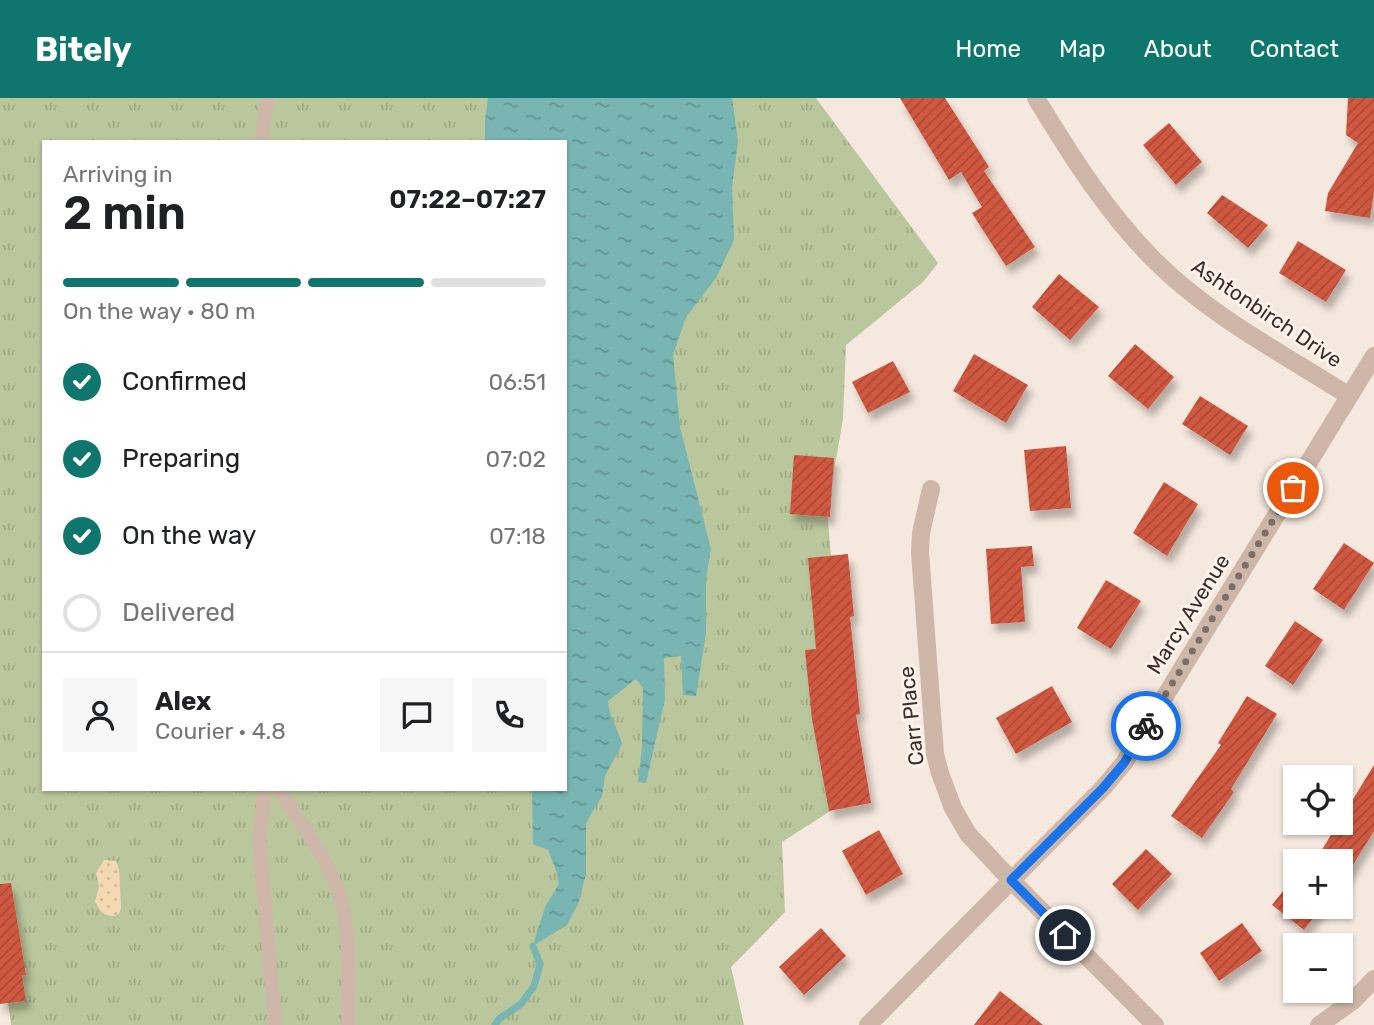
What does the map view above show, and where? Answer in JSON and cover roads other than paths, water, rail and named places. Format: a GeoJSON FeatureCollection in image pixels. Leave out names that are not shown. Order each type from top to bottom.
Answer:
{"type":"FeatureCollection","features":[{"type":"Feature","properties":{"kind":"street","name":"Ashtonbirch Drive"},"geometry":{"type":"LineString","coordinates":[[1036,98],[1083,173],[1120,223],[1153,259],[1190,292],[1230,321],[1349,396]]}},
{"type":"Feature","properties":{"kind":"street","name":"Marcy Avenue"},"geometry":{"type":"LineString","coordinates":[[868,1025],[1103,788],[1124,763],[1374,356]]}},
{"type":"Feature","properties":{"kind":"street","name":"Carr Place"},"geometry":{"type":"LineString","coordinates":[[931,489],[921,533],[920,552],[935,754],[953,808],[968,834],[1155,1025]]}},
{"type":"Feature","properties":{"kind":"street"},"geometry":{"type":"LineString","coordinates":[[1319,1025],[1353,1001],[1374,979]]}},
{"type":"Feature","properties":{"kind":"lane"},"geometry":{"type":"LineString","coordinates":[[261,140],[268,98]]}},
{"type":"Feature","properties":{"kind":"lane"},"geometry":{"type":"LineString","coordinates":[[265,791],[259,838],[275,1025]]}},
{"type":"Feature","properties":{"kind":"lane"},"geometry":{"type":"LineString","coordinates":[[280,791],[328,868],[340,896],[346,928],[348,1025]]}},
{"type":"Feature","properties":{"kind":"water"},"geometry":{"type":"Polygon","coordinates":[[[488,98],[732,98],[738,141],[732,188],[734,240],[716,278],[686,317],[673,355],[680,427],[711,549],[706,578],[706,633],[696,696],[683,695],[681,656],[664,658],[665,699],[646,783],[638,782],[642,747],[643,688],[636,679],[608,701],[622,744],[605,776],[602,796],[586,823],[586,874],[578,904],[567,925],[533,946],[545,907],[559,884],[548,850],[533,844],[532,791],[567,791],[567,140],[485,140],[488,98]]]}},
{"type":"Feature","properties":{"kind":"waterway"},"geometry":{"type":"LineString","coordinates":[[495,1025],[499,1019],[521,1004],[534,986],[540,964],[533,946]]}}]}
